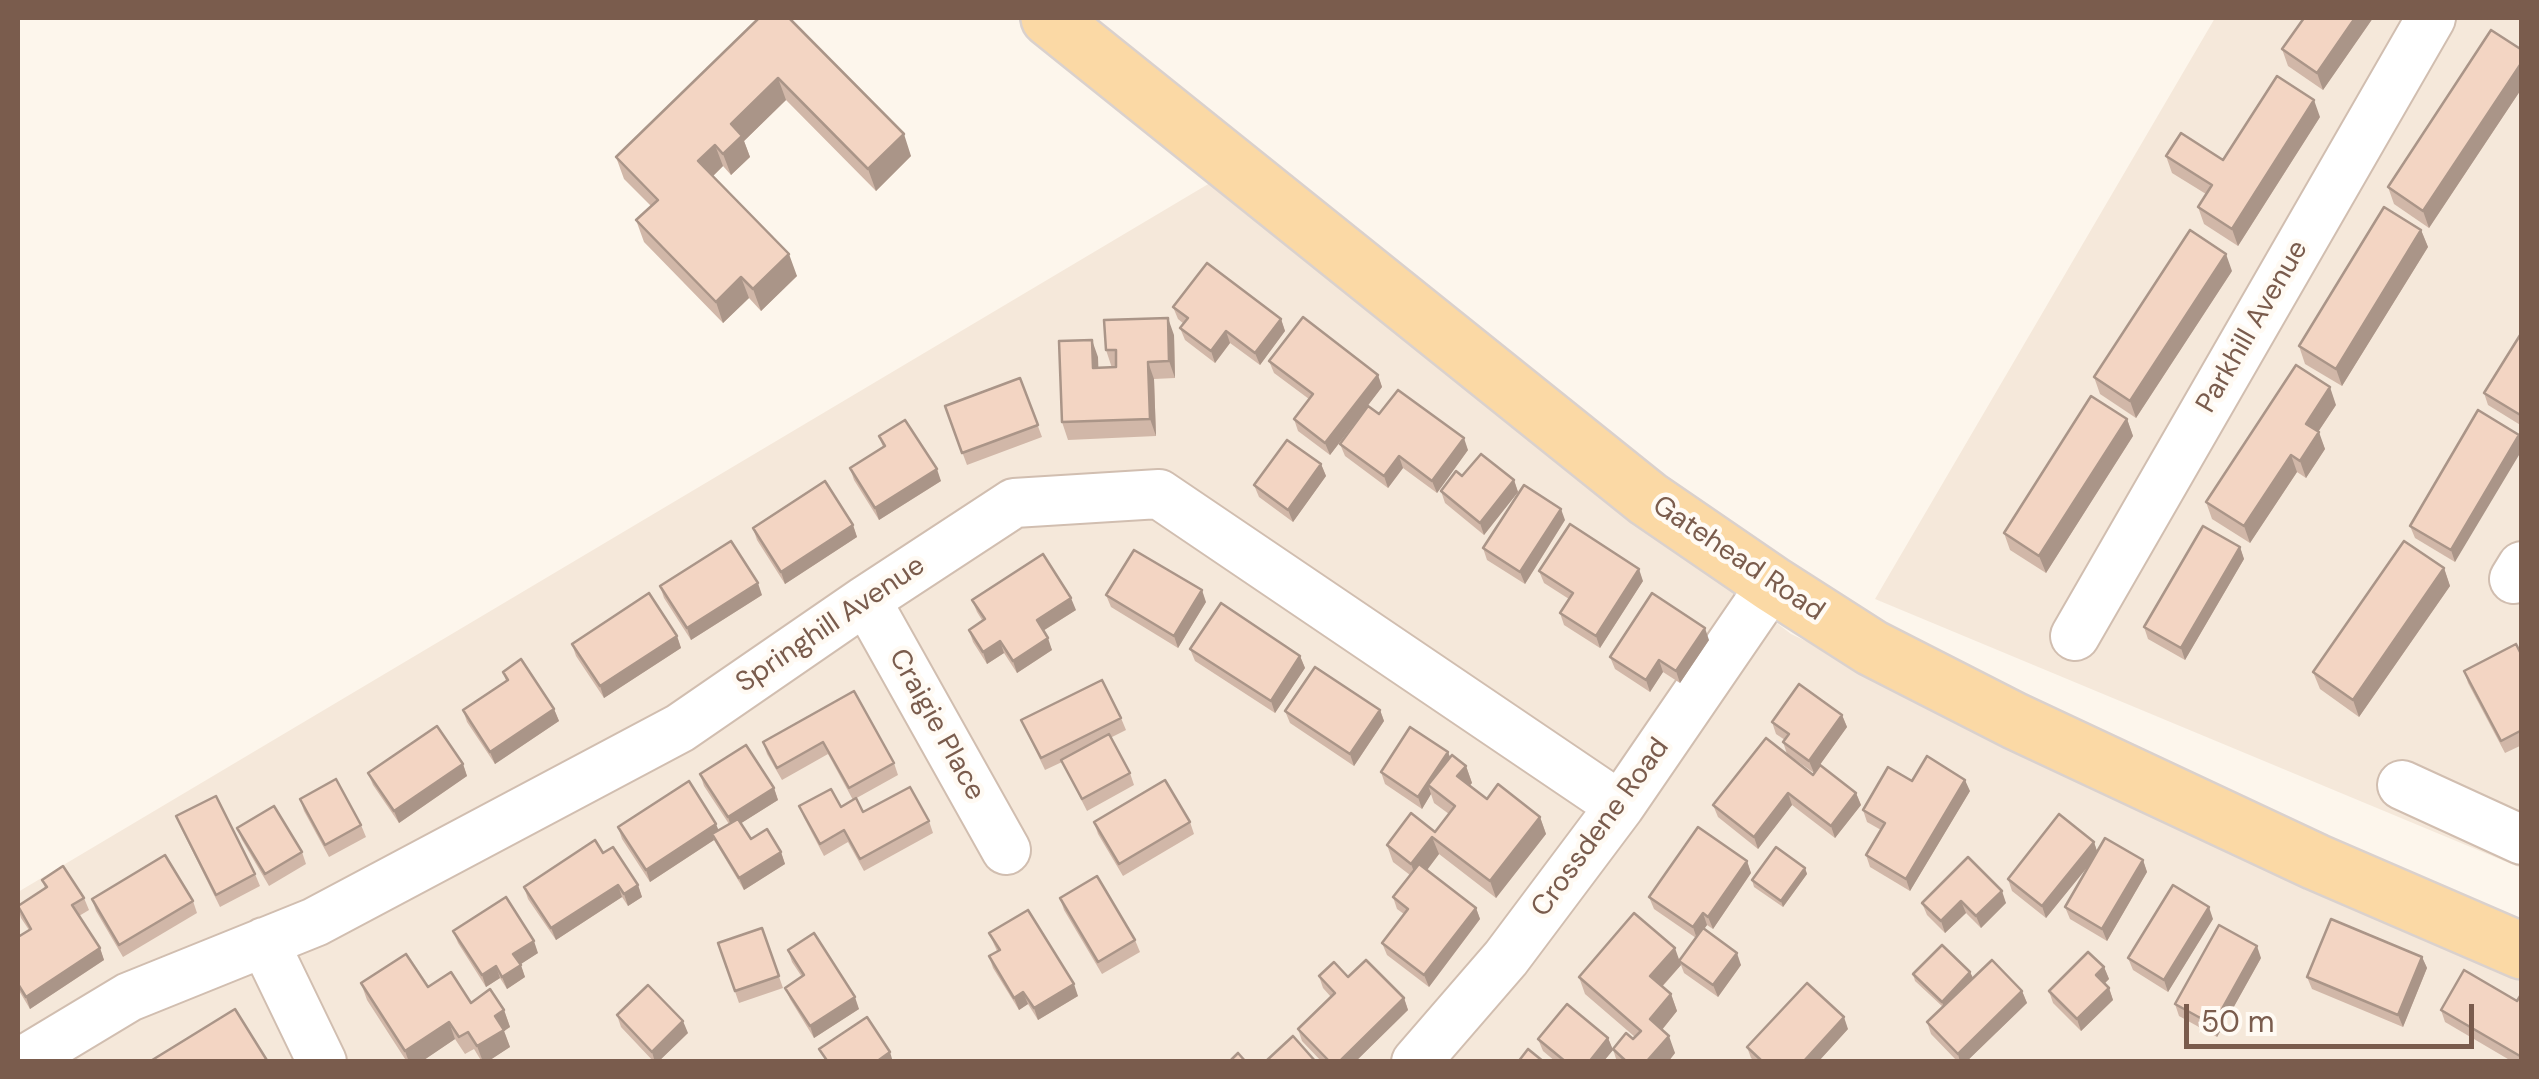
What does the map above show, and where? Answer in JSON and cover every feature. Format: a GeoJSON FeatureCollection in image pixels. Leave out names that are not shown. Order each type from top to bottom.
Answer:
{"type":"FeatureCollection","features":[{"type":"Feature","properties":{"kind":"main road","name":"Gatehead Road"},"geometry":{"type":"LineString","coordinates":[[1049,18],[1648,499],[1872,648],[2015,721],[2316,862],[2522,950]]}},
{"type":"Feature","properties":{"kind":"street","name":"Parkhill Avenue"},"geometry":{"type":"LineString","coordinates":[[2075,636],[2430,18]]}},
{"type":"Feature","properties":{"kind":"street","name":"Springhill Avenue"},"geometry":{"type":"LineString","coordinates":[[21,1062],[128,996],[315,922],[680,728],[1014,503],[1160,494],[1620,806]]}},
{"type":"Feature","properties":{"kind":"street","name":"Crossdene Road"},"geometry":{"type":"LineString","coordinates":[[1416,1062],[1506,958],[1620,806],[1772,584]]}},
{"type":"Feature","properties":{"kind":"street","name":"Craigie Place"},"geometry":{"type":"LineString","coordinates":[[866,600],[1006,850]]}},
{"type":"Feature","properties":{"kind":"street"},"geometry":{"type":"LineString","coordinates":[[2402,785],[2522,840]]}},
{"type":"Feature","properties":{"kind":"street"},"geometry":{"type":"LineString","coordinates":[[264,942],[322,1062]]}},
{"type":"Feature","properties":{"kind":"shaded area"},"geometry":{"type":"Polygon","coordinates":[[[2215,18],[2521,18],[2521,868],[1875,599],[2215,18]]]}},
{"type":"Feature","properties":{"kind":"shaded area"},"geometry":{"type":"Polygon","coordinates":[[[1210,183],[1791,634],[2329,888],[2521,969],[2521,1061],[18,1061],[18,892],[1210,183]]]}},
{"type":"Feature","properties":{"kind":"building"},"geometry":{"type":"Polygon","coordinates":[[[759,18],[789,18],[904,134],[868,169],[778,78],[731,124],[742,136],[723,154],[715,145],[698,161],[789,254],[753,289],[741,277],[716,302],[636,220],[658,200],[616,157],[759,18]]]}},
{"type":"Feature","properties":{"kind":"building"},"geometry":{"type":"Polygon","coordinates":[[[2304,18],[2355,18],[2317,73],[2282,49],[2304,18]]]}},
{"type":"Feature","properties":{"kind":"building"},"geometry":{"type":"Polygon","coordinates":[[[2491,30],[2522,50],[2522,62],[2423,211],[2388,187],[2491,30]]]}},
{"type":"Feature","properties":{"kind":"building"},"geometry":{"type":"Polygon","coordinates":[[[2277,76],[2314,100],[2232,229],[2198,207],[2212,185],[2166,156],[2181,133],[2223,160],[2277,76]]]}},
{"type":"Feature","properties":{"kind":"building"},"geometry":{"type":"Polygon","coordinates":[[[2384,207],[2421,230],[2336,369],[2299,346],[2384,207]]]}},
{"type":"Feature","properties":{"kind":"building"},"geometry":{"type":"Polygon","coordinates":[[[2190,230],[2226,254],[2130,401],[2094,377],[2190,230]]]}},
{"type":"Feature","properties":{"kind":"building"},"geometry":{"type":"Polygon","coordinates":[[[1207,263],[1281,319],[1255,353],[1226,331],[1211,351],[1180,328],[1188,318],[1173,307],[1207,263]]]}},
{"type":"Feature","properties":{"kind":"building"},"geometry":{"type":"Polygon","coordinates":[[[1303,317],[1378,375],[1325,443],[1294,419],[1313,394],[1269,361],[1303,317]]]}},
{"type":"Feature","properties":{"kind":"building"},"geometry":{"type":"Polygon","coordinates":[[[1168,318],[1169,361],[1148,362],[1150,419],[1062,422],[1059,341],[1092,340],[1093,368],[1116,367],[1116,350],[1106,350],[1104,320],[1168,318]]]}},
{"type":"Feature","properties":{"kind":"building"},"geometry":{"type":"Polygon","coordinates":[[[2522,332],[2522,416],[2484,393],[2522,332]]]}},
{"type":"Feature","properties":{"kind":"building"},"geometry":{"type":"Polygon","coordinates":[[[2296,365],[2330,387],[2306,424],[2319,432],[2300,461],[2291,455],[2244,526],[2206,502],[2296,365]]]}},
{"type":"Feature","properties":{"kind":"building"},"geometry":{"type":"Polygon","coordinates":[[[1020,378],[1038,425],[962,453],[945,406],[1020,378]]]}},
{"type":"Feature","properties":{"kind":"building"},"geometry":{"type":"Polygon","coordinates":[[[1398,390],[1464,438],[1432,481],[1399,456],[1384,476],[1340,444],[1368,406],[1379,414],[1398,390]]]}},
{"type":"Feature","properties":{"kind":"building"},"geometry":{"type":"Polygon","coordinates":[[[2091,396],[2127,419],[2039,556],[2004,533],[2091,396]]]}},
{"type":"Feature","properties":{"kind":"building"},"geometry":{"type":"Polygon","coordinates":[[[2478,410],[2519,435],[2451,550],[2410,526],[2478,410]]]}},
{"type":"Feature","properties":{"kind":"building"},"geometry":{"type":"Polygon","coordinates":[[[905,420],[937,469],[875,508],[850,468],[885,446],[879,436],[905,420]]]}},
{"type":"Feature","properties":{"kind":"building"},"geometry":{"type":"Polygon","coordinates":[[[1287,440],[1321,464],[1288,510],[1254,485],[1287,440]]]}},
{"type":"Feature","properties":{"kind":"building"},"geometry":{"type":"Polygon","coordinates":[[[1481,454],[1514,480],[1480,523],[1441,491],[1456,471],[1462,476],[1481,454]]]}},
{"type":"Feature","properties":{"kind":"building"},"geometry":{"type":"Polygon","coordinates":[[[825,481],[853,525],[781,572],[753,528],[825,481]]]}},
{"type":"Feature","properties":{"kind":"building"},"geometry":{"type":"Polygon","coordinates":[[[1524,485],[1561,509],[1520,572],[1483,548],[1524,485]]]}},
{"type":"Feature","properties":{"kind":"building"},"geometry":{"type":"Polygon","coordinates":[[[1570,524],[1639,569],[1596,636],[1560,613],[1573,593],[1539,571],[1570,524]]]}},
{"type":"Feature","properties":{"kind":"building"},"geometry":{"type":"Polygon","coordinates":[[[2203,526],[2240,547],[2181,648],[2144,627],[2203,526]]]}},
{"type":"Feature","properties":{"kind":"building"},"geometry":{"type":"Polygon","coordinates":[[[731,541],[758,583],[687,628],[660,586],[731,541]]]}},
{"type":"Feature","properties":{"kind":"building"},"geometry":{"type":"Polygon","coordinates":[[[2404,541],[2444,568],[2353,700],[2313,672],[2404,541]]]}},
{"type":"Feature","properties":{"kind":"building"},"geometry":{"type":"Polygon","coordinates":[[[1134,550],[1202,590],[1174,636],[1106,595],[1134,550]]]}},
{"type":"Feature","properties":{"kind":"building"},"geometry":{"type":"Polygon","coordinates":[[[1043,554],[1071,598],[1037,620],[1048,638],[1013,661],[1000,641],[983,652],[969,630],[985,619],[972,600],[1043,554]]]}},
{"type":"Feature","properties":{"kind":"building"},"geometry":{"type":"Polygon","coordinates":[[[649,593],[677,636],[600,686],[572,644],[649,593]]]}},
{"type":"Feature","properties":{"kind":"building"},"geometry":{"type":"Polygon","coordinates":[[[1652,593],[1705,628],[1676,671],[1659,660],[1646,680],[1610,657],[1652,593]]]}},
{"type":"Feature","properties":{"kind":"building"},"geometry":{"type":"Polygon","coordinates":[[[1221,603],[1300,656],[1271,701],[1190,649],[1221,603]]]}},
{"type":"Feature","properties":{"kind":"building"},"geometry":{"type":"Polygon","coordinates":[[[2516,644],[2522,656],[2522,730],[2501,741],[2464,671],[2516,644]]]}},
{"type":"Feature","properties":{"kind":"building"},"geometry":{"type":"Polygon","coordinates":[[[521,659],[554,709],[490,752],[463,710],[508,680],[503,672],[521,659]]]}},
{"type":"Feature","properties":{"kind":"building"},"geometry":{"type":"Polygon","coordinates":[[[1315,667],[1380,710],[1350,754],[1285,711],[1315,667]]]}},
{"type":"Feature","properties":{"kind":"building"},"geometry":{"type":"Polygon","coordinates":[[[1102,680],[1121,718],[1041,758],[1021,720],[1102,680]]]}},
{"type":"Feature","properties":{"kind":"building"},"geometry":{"type":"Polygon","coordinates":[[[1799,684],[1842,715],[1809,761],[1783,742],[1789,734],[1772,722],[1799,684]]]}},
{"type":"Feature","properties":{"kind":"building"},"geometry":{"type":"Polygon","coordinates":[[[854,691],[894,763],[849,788],[823,742],[777,768],[763,742],[854,691]]]}},
{"type":"Feature","properties":{"kind":"building"},"geometry":{"type":"Polygon","coordinates":[[[437,726],[463,764],[394,811],[368,773],[437,726]]]}},
{"type":"Feature","properties":{"kind":"building"},"geometry":{"type":"Polygon","coordinates":[[[1410,727],[1448,752],[1418,797],[1381,772],[1410,727]]]}},
{"type":"Feature","properties":{"kind":"building"},"geometry":{"type":"Polygon","coordinates":[[[1109,734],[1130,773],[1082,799],[1061,760],[1109,734]]]}},
{"type":"Feature","properties":{"kind":"building"},"geometry":{"type":"Polygon","coordinates":[[[1766,738],[1813,775],[1820,765],[1856,793],[1831,826],[1788,793],[1754,837],[1713,805],[1766,738]]]}},
{"type":"Feature","properties":{"kind":"building"},"geometry":{"type":"Polygon","coordinates":[[[746,745],[774,788],[728,817],[700,774],[746,745]]]}},
{"type":"Feature","properties":{"kind":"building"},"geometry":{"type":"Polygon","coordinates":[[[1452,755],[1466,766],[1457,776],[1487,799],[1498,784],[1540,817],[1490,881],[1432,837],[1411,864],[1387,845],[1411,813],[1435,832],[1455,806],[1428,785],[1452,755]]]}},
{"type":"Feature","properties":{"kind":"building"},"geometry":{"type":"Polygon","coordinates":[[[1927,756],[1965,780],[1906,879],[1866,855],[1885,823],[1863,810],[1888,767],[1912,781],[1927,756]]]}},
{"type":"Feature","properties":{"kind":"building"},"geometry":{"type":"Polygon","coordinates":[[[336,779],[361,825],[325,845],[300,799],[336,779]]]}},
{"type":"Feature","properties":{"kind":"building"},"geometry":{"type":"Polygon","coordinates":[[[1165,780],[1190,822],[1119,864],[1094,822],[1165,780]]]}},
{"type":"Feature","properties":{"kind":"building"},"geometry":{"type":"Polygon","coordinates":[[[689,781],[716,824],[646,870],[618,827],[689,781]]]}},
{"type":"Feature","properties":{"kind":"building"},"geometry":{"type":"Polygon","coordinates":[[[910,787],[929,821],[860,859],[844,830],[820,844],[799,806],[831,789],[841,807],[856,798],[863,812],[910,787]]]}},
{"type":"Feature","properties":{"kind":"building"},"geometry":{"type":"Polygon","coordinates":[[[216,796],[255,874],[216,895],[176,816],[216,796]]]}},
{"type":"Feature","properties":{"kind":"building"},"geometry":{"type":"Polygon","coordinates":[[[274,806],[302,852],[265,874],[237,828],[274,806]]]}},
{"type":"Feature","properties":{"kind":"building"},"geometry":{"type":"Polygon","coordinates":[[[2059,814],[2094,842],[2042,906],[2008,879],[2059,814]]]}},
{"type":"Feature","properties":{"kind":"building"},"geometry":{"type":"Polygon","coordinates":[[[738,819],[751,839],[767,829],[781,852],[739,878],[712,834],[738,819]]]}},
{"type":"Feature","properties":{"kind":"building"},"geometry":{"type":"Polygon","coordinates":[[[1698,827],[1747,861],[1708,917],[1703,913],[1693,927],[1649,897],[1698,827]]]}},
{"type":"Feature","properties":{"kind":"building"},"geometry":{"type":"Polygon","coordinates":[[[2105,838],[2143,860],[2102,929],[2065,907],[2105,838]]]}},
{"type":"Feature","properties":{"kind":"building"},"geometry":{"type":"Polygon","coordinates":[[[595,840],[603,853],[613,847],[638,885],[624,894],[618,885],[551,928],[524,887],[595,840]]]}},
{"type":"Feature","properties":{"kind":"building"},"geometry":{"type":"Polygon","coordinates":[[[1776,847],[1805,868],[1781,901],[1752,880],[1776,847]]]}},
{"type":"Feature","properties":{"kind":"building"},"geometry":{"type":"Polygon","coordinates":[[[165,855],[193,901],[119,945],[92,899],[165,855]]]}},
{"type":"Feature","properties":{"kind":"building"},"geometry":{"type":"Polygon","coordinates":[[[1968,857],[2002,891],[1976,916],[1961,901],[1941,921],[1922,903],[1968,857]]]}},
{"type":"Feature","properties":{"kind":"building"},"geometry":{"type":"Polygon","coordinates":[[[1419,864],[1476,908],[1424,975],[1382,943],[1408,909],[1393,897],[1419,864]]]}},
{"type":"Feature","properties":{"kind":"building"},"geometry":{"type":"Polygon","coordinates":[[[63,866],[84,898],[72,905],[100,948],[26,997],[18,984],[18,937],[31,929],[18,906],[47,887],[42,880],[63,866]]]}},
{"type":"Feature","properties":{"kind":"building"},"geometry":{"type":"Polygon","coordinates":[[[1097,876],[1135,940],[1098,962],[1060,898],[1097,876]]]}},
{"type":"Feature","properties":{"kind":"building"},"geometry":{"type":"Polygon","coordinates":[[[2173,885],[2209,907],[2164,980],[2128,958],[2173,885]]]}},
{"type":"Feature","properties":{"kind":"building"},"geometry":{"type":"Polygon","coordinates":[[[506,897],[534,941],[513,954],[521,965],[502,977],[496,966],[482,975],[453,931],[506,897]]]}},
{"type":"Feature","properties":{"kind":"building"},"geometry":{"type":"Polygon","coordinates":[[[1028,910],[1074,984],[1034,1008],[1023,992],[1014,998],[989,956],[1000,950],[989,933],[1028,910]]]}},
{"type":"Feature","properties":{"kind":"building"},"geometry":{"type":"Polygon","coordinates":[[[1634,913],[1675,948],[1650,976],[1671,994],[1650,1019],[1669,1036],[1646,1062],[1627,1062],[1613,1049],[1626,1033],[1633,1039],[1641,1031],[1579,977],[1634,913]]]}},
{"type":"Feature","properties":{"kind":"building"},"geometry":{"type":"Polygon","coordinates":[[[2331,919],[2422,957],[2398,1015],[2307,977],[2331,919]]]}},
{"type":"Feature","properties":{"kind":"building"},"geometry":{"type":"Polygon","coordinates":[[[2219,925],[2257,946],[2213,1025],[2175,1004],[2219,925]]]}},
{"type":"Feature","properties":{"kind":"building"},"geometry":{"type":"Polygon","coordinates":[[[762,928],[779,976],[735,991],[718,943],[762,928]]]}},
{"type":"Feature","properties":{"kind":"building"},"geometry":{"type":"Polygon","coordinates":[[[1703,928],[1737,953],[1713,985],[1679,961],[1703,928]]]}},
{"type":"Feature","properties":{"kind":"building"},"geometry":{"type":"Polygon","coordinates":[[[814,933],[855,997],[810,1026],[785,988],[804,975],[788,950],[814,933]]]}},
{"type":"Feature","properties":{"kind":"building"},"geometry":{"type":"Polygon","coordinates":[[[1942,945],[1970,972],[1942,1002],[1913,974],[1942,945]]]}},
{"type":"Feature","properties":{"kind":"building"},"geometry":{"type":"Polygon","coordinates":[[[2088,952],[2104,967],[2096,975],[2109,988],[2077,1019],[2049,991],[2088,952]]]}},
{"type":"Feature","properties":{"kind":"building"},"geometry":{"type":"Polygon","coordinates":[[[406,954],[428,987],[451,972],[471,1003],[490,989],[504,1010],[495,1016],[504,1030],[477,1046],[468,1032],[459,1037],[449,1022],[405,1051],[361,983],[406,954]]]}},
{"type":"Feature","properties":{"kind":"building"},"geometry":{"type":"Polygon","coordinates":[[[1366,960],[1404,998],[1339,1062],[1330,1062],[1298,1029],[1335,993],[1319,976],[1334,962],[1348,977],[1366,960]]]}},
{"type":"Feature","properties":{"kind":"building"},"geometry":{"type":"Polygon","coordinates":[[[1992,960],[2022,991],[1958,1054],[1927,1022],[1992,960]]]}},
{"type":"Feature","properties":{"kind":"building"},"geometry":{"type":"Polygon","coordinates":[[[2464,970],[2517,1001],[2522,993],[2520,1056],[2441,1010],[2464,970]]]}},
{"type":"Feature","properties":{"kind":"building"},"geometry":{"type":"Polygon","coordinates":[[[1807,983],[1844,1017],[1803,1062],[1763,1062],[1747,1047],[1807,983]]]}},
{"type":"Feature","properties":{"kind":"building"},"geometry":{"type":"Polygon","coordinates":[[[648,985],[683,1021],[652,1052],[617,1015],[648,985]]]}},
{"type":"Feature","properties":{"kind":"building"},"geometry":{"type":"Polygon","coordinates":[[[1567,1004],[1608,1038],[1589,1062],[1566,1062],[1538,1039],[1567,1004]]]}},
{"type":"Feature","properties":{"kind":"building"},"geometry":{"type":"Polygon","coordinates":[[[235,1009],[268,1062],[149,1062],[235,1009]]]}},
{"type":"Feature","properties":{"kind":"building"},"geometry":{"type":"Polygon","coordinates":[[[867,1017],[890,1052],[876,1062],[828,1062],[819,1049],[867,1017]]]}},
{"type":"Feature","properties":{"kind":"building"},"geometry":{"type":"Polygon","coordinates":[[[1293,1036],[1316,1062],[1265,1062],[1293,1036]]]}},
{"type":"Feature","properties":{"kind":"building"},"geometry":{"type":"Polygon","coordinates":[[[1528,1049],[1544,1062],[1518,1062],[1528,1049]]]}},
{"type":"Feature","properties":{"kind":"building"},"geometry":{"type":"Polygon","coordinates":[[[1238,1053],[1246,1062],[1229,1062],[1238,1053]]]}}]}
